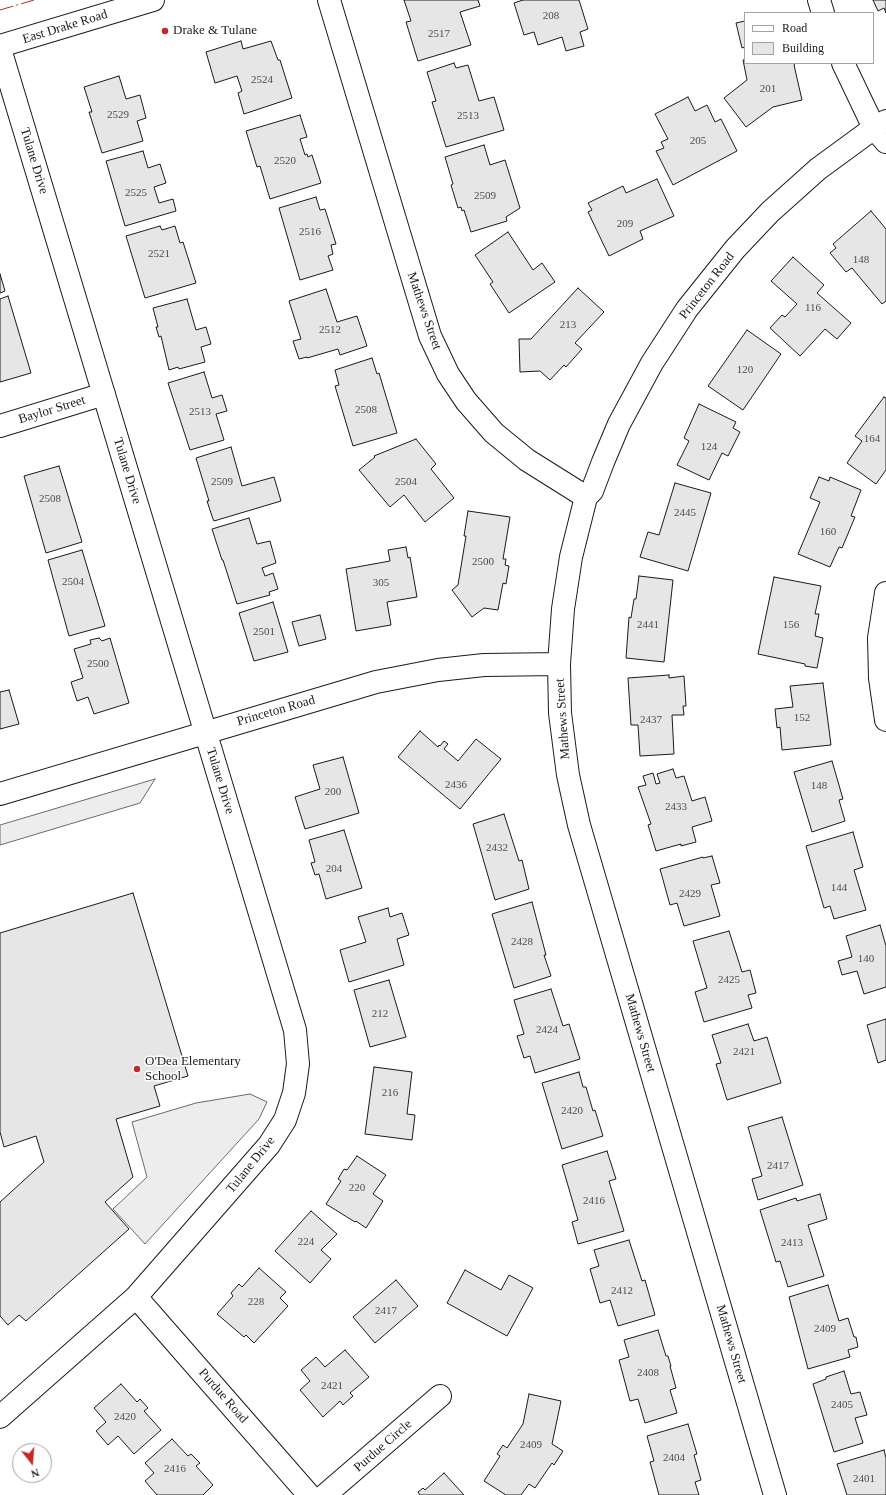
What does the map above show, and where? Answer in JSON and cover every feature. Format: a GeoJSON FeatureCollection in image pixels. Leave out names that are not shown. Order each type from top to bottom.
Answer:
{"type":"FeatureCollection","features":[{"type":"Feature","properties":{"kind":"street","name":"East Drake Road"},"geometry":{"type":"LineString","coordinates":[[0,47],[153,0]]}},
{"type":"Feature","properties":{"kind":"street","name":"Mathews Street"},"geometry":{"type":"LineString","coordinates":[[328,0],[430,336],[448,374],[466,401],[494,433],[526,460],[566,483],[586,497],[571,557],[563,609],[559,664],[560,713],[568,774],[579,825],[776,1495]]}},
{"type":"Feature","properties":{"kind":"street"},"geometry":{"type":"LineString","coordinates":[[818,0],[823,12]]}},
{"type":"Feature","properties":{"kind":"street","name":"Tulane Drive"},"geometry":{"type":"LineString","coordinates":[[0,47],[295,1030],[298,1064],[294,1093],[285,1120],[269,1145],[136,1297],[0,1418]]}},
{"type":"Feature","properties":{"kind":"street"},"geometry":{"type":"LineString","coordinates":[[844,64],[882,131]]}},
{"type":"Feature","properties":{"kind":"street","name":"Princeton Road"},"geometry":{"type":"LineString","coordinates":[[586,497],[592,491],[619,424],[648,370],[687,309],[735,249],[770,212],[818,169],[882,131]]}},
{"type":"Feature","properties":{"kind":"street","name":"Baylor Street"},"geometry":{"type":"LineString","coordinates":[[0,426],[104,394]]}},
{"type":"Feature","properties":{"kind":"street"},"geometry":{"type":"LineString","coordinates":[[886,594],[879,638],[880,678],[886,720]]}},
{"type":"Feature","properties":{"kind":"street","name":"Princeton Road"},"geometry":{"type":"LineString","coordinates":[[0,794],[376,682],[422,673],[484,665],[559,664]]}},
{"type":"Feature","properties":{"kind":"street","name":"Purdue Road"},"geometry":{"type":"LineString","coordinates":[[136,1297],[309,1495]]}},
{"type":"Feature","properties":{"kind":"street","name":"Purdue Circle"},"geometry":{"type":"LineString","coordinates":[[325,1495],[440,1396]]}},
{"type":"Feature","properties":{"kind":"shaded area"},"geometry":{"type":"Polygon","coordinates":[[[155,779],[140,803],[0,845],[0,825],[155,779]]]}},
{"type":"Feature","properties":{"kind":"shaded area"},"geometry":{"type":"Polygon","coordinates":[[[250,1094],[267,1102],[259,1119],[145,1244],[113,1209],[147,1177],[132,1122],[196,1103],[250,1094]]]}},
{"type":"Feature","properties":{"kind":"building"},"geometry":{"type":"Polygon","coordinates":[[[404,0],[478,0],[480,6],[460,12],[471,45],[418,61],[406,22],[411,21],[404,0]]]}},
{"type":"Feature","properties":{"kind":"building"},"geometry":{"type":"Polygon","coordinates":[[[523,0],[579,0],[588,29],[580,32],[584,46],[566,51],[562,37],[538,45],[534,32],[524,35],[514,3],[523,0]]]}},
{"type":"Feature","properties":{"kind":"building"},"geometry":{"type":"Polygon","coordinates":[[[873,0],[886,0],[886,13],[884,8],[878,11],[873,0]]]}},
{"type":"Feature","properties":{"kind":"building"},"geometry":{"type":"Polygon","coordinates":[[[744,21],[744,47],[742,48],[736,23],[744,21]]]}},
{"type":"Feature","properties":{"kind":"building"},"geometry":{"type":"Polygon","coordinates":[[[241,41],[243,49],[271,41],[278,60],[280,60],[292,98],[244,114],[238,93],[242,91],[237,76],[215,83],[206,52],[241,41]]]}},
{"type":"Feature","properties":{"kind":"building"},"geometry":{"type":"Polygon","coordinates":[[[743,60],[744,64],[795,64],[802,100],[773,107],[746,127],[724,98],[747,80],[743,60]]]}},
{"type":"Feature","properties":{"kind":"building"},"geometry":{"type":"Polygon","coordinates":[[[454,63],[456,68],[468,65],[479,101],[494,97],[504,130],[446,147],[432,102],[436,101],[427,72],[454,63]]]}},
{"type":"Feature","properties":{"kind":"building"},"geometry":{"type":"Polygon","coordinates":[[[119,76],[126,99],[140,95],[146,118],[137,121],[143,141],[102,153],[89,112],[92,112],[84,87],[119,76]]]}},
{"type":"Feature","properties":{"kind":"building"},"geometry":{"type":"Polygon","coordinates":[[[688,97],[695,111],[707,105],[715,122],[721,119],[737,151],[673,185],[656,151],[664,148],[661,142],[668,139],[655,114],[688,97]]]}},
{"type":"Feature","properties":{"kind":"building"},"geometry":{"type":"Polygon","coordinates":[[[300,115],[307,137],[300,139],[305,155],[307,154],[308,157],[312,155],[321,183],[270,199],[260,166],[257,167],[246,131],[300,115]]]}},
{"type":"Feature","properties":{"kind":"building"},"geometry":{"type":"Polygon","coordinates":[[[484,145],[490,165],[505,160],[520,208],[506,217],[507,221],[471,232],[464,210],[462,211],[461,207],[458,208],[445,157],[484,145]]]}},
{"type":"Feature","properties":{"kind":"building"},"geometry":{"type":"Polygon","coordinates":[[[143,151],[148,168],[160,164],[166,183],[154,187],[159,203],[173,199],[176,211],[125,226],[106,161],[143,151]]]}},
{"type":"Feature","properties":{"kind":"building"},"geometry":{"type":"Polygon","coordinates":[[[657,179],[674,216],[640,231],[643,239],[609,256],[588,212],[592,210],[588,203],[623,186],[626,193],[657,179]]]}},
{"type":"Feature","properties":{"kind":"building"},"geometry":{"type":"Polygon","coordinates":[[[316,197],[320,210],[325,209],[336,244],[331,245],[333,254],[328,256],[333,270],[300,280],[279,208],[316,197]]]}},
{"type":"Feature","properties":{"kind":"building"},"geometry":{"type":"Polygon","coordinates":[[[871,211],[886,229],[886,301],[882,304],[852,268],[846,272],[830,253],[836,248],[833,244],[871,211]]]}},
{"type":"Feature","properties":{"kind":"building"},"geometry":{"type":"Polygon","coordinates":[[[160,226],[162,230],[175,226],[180,243],[183,242],[196,283],[145,298],[126,236],[160,226]]]}},
{"type":"Feature","properties":{"kind":"building"},"geometry":{"type":"Polygon","coordinates":[[[508,232],[533,270],[542,263],[555,282],[509,313],[490,284],[493,282],[475,255],[508,232]]]}},
{"type":"Feature","properties":{"kind":"building"},"geometry":{"type":"Polygon","coordinates":[[[793,257],[824,285],[817,293],[851,323],[837,339],[825,329],[800,356],[770,328],[782,315],[785,317],[797,304],[771,281],[793,257]]]}},
{"type":"Feature","properties":{"kind":"building"},"geometry":{"type":"Polygon","coordinates":[[[0,274],[5,291],[0,293],[0,274]]]}},
{"type":"Feature","properties":{"kind":"building"},"geometry":{"type":"Polygon","coordinates":[[[578,288],[604,312],[575,343],[582,349],[566,367],[564,365],[550,380],[540,371],[520,372],[519,339],[531,339],[578,288]]]}},
{"type":"Feature","properties":{"kind":"building"},"geometry":{"type":"Polygon","coordinates":[[[326,289],[337,322],[357,316],[367,346],[340,355],[338,349],[299,359],[293,341],[301,339],[289,301],[326,289]]]}},
{"type":"Feature","properties":{"kind":"building"},"geometry":{"type":"Polygon","coordinates":[[[8,296],[31,373],[0,382],[0,299],[8,296]]]}},
{"type":"Feature","properties":{"kind":"building"},"geometry":{"type":"Polygon","coordinates":[[[187,299],[196,330],[206,327],[211,344],[201,347],[205,362],[169,370],[161,336],[159,337],[156,327],[158,327],[153,308],[187,299]]]}},
{"type":"Feature","properties":{"kind":"building"},"geometry":{"type":"Polygon","coordinates":[[[747,330],[781,354],[743,410],[708,386],[747,330]]]}},
{"type":"Feature","properties":{"kind":"building"},"geometry":{"type":"Polygon","coordinates":[[[372,358],[377,374],[379,373],[397,433],[353,446],[335,386],[339,385],[335,370],[372,358]]]}},
{"type":"Feature","properties":{"kind":"building"},"geometry":{"type":"Polygon","coordinates":[[[204,372],[212,398],[222,395],[227,411],[216,414],[224,440],[190,450],[168,383],[204,372]]]}},
{"type":"Feature","properties":{"kind":"building"},"geometry":{"type":"Polygon","coordinates":[[[884,397],[886,398],[886,470],[876,484],[847,463],[862,441],[855,436],[884,397]]]}},
{"type":"Feature","properties":{"kind":"building"},"geometry":{"type":"Polygon","coordinates":[[[699,404],[736,422],[733,428],[740,432],[728,456],[722,453],[709,480],[677,465],[689,441],[684,438],[699,404]]]}},
{"type":"Feature","properties":{"kind":"building"},"geometry":{"type":"Polygon","coordinates":[[[416,439],[436,464],[431,469],[454,498],[425,522],[404,495],[390,507],[359,470],[375,457],[374,456],[416,439]]]}},
{"type":"Feature","properties":{"kind":"building"},"geometry":{"type":"Polygon","coordinates":[[[231,447],[242,486],[274,477],[281,501],[214,521],[207,501],[209,501],[196,458],[231,447]]]}},
{"type":"Feature","properties":{"kind":"building"},"geometry":{"type":"Polygon","coordinates":[[[59,466],[82,542],[46,553],[24,476],[59,466]]]}},
{"type":"Feature","properties":{"kind":"building"},"geometry":{"type":"Polygon","coordinates":[[[819,477],[829,481],[830,477],[861,490],[851,516],[855,517],[842,548],[839,547],[830,567],[798,554],[820,502],[810,498],[819,477]]]}},
{"type":"Feature","properties":{"kind":"building"},"geometry":{"type":"Polygon","coordinates":[[[675,483],[711,493],[688,571],[640,557],[648,532],[659,535],[675,483]]]}},
{"type":"Feature","properties":{"kind":"building"},"geometry":{"type":"Polygon","coordinates":[[[468,511],[510,517],[503,559],[506,559],[505,565],[509,566],[506,584],[503,583],[498,610],[484,608],[472,617],[452,590],[458,585],[466,536],[464,536],[468,511]]]}},
{"type":"Feature","properties":{"kind":"building"},"geometry":{"type":"Polygon","coordinates":[[[249,518],[257,544],[270,541],[276,563],[262,568],[265,576],[273,573],[278,589],[269,592],[270,595],[237,604],[212,529],[249,518]]]}},
{"type":"Feature","properties":{"kind":"building"},"geometry":{"type":"Polygon","coordinates":[[[406,547],[408,558],[410,557],[417,597],[387,602],[391,625],[356,631],[346,569],[390,561],[388,550],[406,547]]]}},
{"type":"Feature","properties":{"kind":"building"},"geometry":{"type":"Polygon","coordinates":[[[82,550],[105,626],[69,636],[48,560],[82,550]]]}},
{"type":"Feature","properties":{"kind":"building"},"geometry":{"type":"Polygon","coordinates":[[[639,576],[673,580],[664,662],[626,658],[629,617],[631,618],[634,599],[636,599],[639,576]]]}},
{"type":"Feature","properties":{"kind":"building"},"geometry":{"type":"Polygon","coordinates":[[[774,577],[821,586],[815,614],[819,614],[815,636],[823,638],[817,668],[758,654],[774,577]]]}},
{"type":"Feature","properties":{"kind":"building"},"geometry":{"type":"Polygon","coordinates":[[[273,602],[288,652],[254,661],[239,613],[273,602]]]}},
{"type":"Feature","properties":{"kind":"building"},"geometry":{"type":"Polygon","coordinates":[[[320,615],[326,639],[299,646],[292,622],[320,615]]]}},
{"type":"Feature","properties":{"kind":"building"},"geometry":{"type":"Polygon","coordinates":[[[99,638],[102,641],[110,638],[129,703],[94,714],[88,697],[77,701],[71,682],[83,678],[74,649],[91,644],[90,640],[99,638]]]}},
{"type":"Feature","properties":{"kind":"building"},"geometry":{"type":"Polygon","coordinates":[[[669,675],[669,678],[684,676],[686,706],[683,706],[684,715],[672,715],[674,754],[640,756],[638,725],[631,725],[628,678],[669,675]]]}},
{"type":"Feature","properties":{"kind":"building"},"geometry":{"type":"Polygon","coordinates":[[[823,683],[831,745],[782,750],[780,727],[777,728],[775,709],[793,707],[790,686],[823,683]]]}},
{"type":"Feature","properties":{"kind":"building"},"geometry":{"type":"Polygon","coordinates":[[[9,690],[19,724],[0,729],[0,692],[9,690]]]}},
{"type":"Feature","properties":{"kind":"building"},"geometry":{"type":"Polygon","coordinates":[[[420,731],[438,747],[444,741],[448,744],[444,749],[458,761],[476,739],[501,759],[460,809],[398,757],[420,731]]]}},
{"type":"Feature","properties":{"kind":"building"},"geometry":{"type":"Polygon","coordinates":[[[343,757],[359,813],[305,829],[295,797],[320,789],[313,765],[343,757]]]}},
{"type":"Feature","properties":{"kind":"building"},"geometry":{"type":"Polygon","coordinates":[[[832,761],[843,799],[839,800],[845,821],[812,832],[794,772],[832,761]]]}},
{"type":"Feature","properties":{"kind":"building"},"geometry":{"type":"Polygon","coordinates":[[[673,769],[676,778],[684,776],[692,801],[705,797],[712,821],[692,827],[696,842],[681,846],[681,844],[656,851],[648,825],[651,824],[638,787],[646,785],[643,776],[653,773],[656,784],[660,783],[657,774],[673,769]]]}},
{"type":"Feature","properties":{"kind":"building"},"geometry":{"type":"Polygon","coordinates":[[[504,814],[519,861],[522,860],[529,889],[495,900],[473,824],[504,814]]]}},
{"type":"Feature","properties":{"kind":"building"},"geometry":{"type":"Polygon","coordinates":[[[344,830],[362,888],[326,899],[319,874],[315,875],[311,863],[315,862],[309,840],[344,830]]]}},
{"type":"Feature","properties":{"kind":"building"},"geometry":{"type":"Polygon","coordinates":[[[853,832],[863,867],[854,870],[866,910],[834,919],[830,906],[824,908],[806,846],[853,832]]]}},
{"type":"Feature","properties":{"kind":"building"},"geometry":{"type":"Polygon","coordinates":[[[712,856],[720,883],[711,885],[720,916],[684,926],[677,903],[670,905],[660,869],[703,857],[712,856]]]}},
{"type":"Feature","properties":{"kind":"building"},"geometry":{"type":"Polygon","coordinates":[[[133,893],[188,1076],[154,1086],[160,1106],[116,1119],[133,1177],[105,1202],[129,1229],[26,1321],[19,1315],[8,1325],[0,1316],[0,1202],[44,1162],[36,1136],[4,1147],[0,1132],[0,933],[133,893]]]}},
{"type":"Feature","properties":{"kind":"building"},"geometry":{"type":"Polygon","coordinates":[[[532,902],[546,955],[544,955],[551,976],[514,988],[492,914],[532,902]]]}},
{"type":"Feature","properties":{"kind":"building"},"geometry":{"type":"Polygon","coordinates":[[[388,908],[390,917],[402,913],[409,935],[397,939],[404,965],[349,982],[340,950],[366,942],[358,917],[388,908]]]}},
{"type":"Feature","properties":{"kind":"building"},"geometry":{"type":"Polygon","coordinates":[[[880,925],[886,946],[886,987],[864,994],[857,971],[842,975],[838,961],[852,957],[846,936],[880,925]]]}},
{"type":"Feature","properties":{"kind":"building"},"geometry":{"type":"Polygon","coordinates":[[[729,931],[742,972],[750,970],[756,993],[748,995],[752,1008],[704,1022],[695,992],[707,988],[693,941],[729,931]]]}},
{"type":"Feature","properties":{"kind":"building"},"geometry":{"type":"Polygon","coordinates":[[[389,980],[406,1037],[370,1047],[354,990],[389,980]]]}},
{"type":"Feature","properties":{"kind":"building"},"geometry":{"type":"Polygon","coordinates":[[[551,989],[563,1026],[569,1024],[580,1059],[535,1073],[530,1056],[524,1058],[517,1036],[524,1034],[514,1000],[551,989]]]}},
{"type":"Feature","properties":{"kind":"building"},"geometry":{"type":"Polygon","coordinates":[[[886,1019],[886,1060],[878,1063],[867,1025],[886,1019]]]}},
{"type":"Feature","properties":{"kind":"building"},"geometry":{"type":"Polygon","coordinates":[[[748,1024],[754,1041],[767,1037],[781,1083],[727,1100],[716,1064],[721,1063],[712,1035],[748,1024]]]}},
{"type":"Feature","properties":{"kind":"building"},"geometry":{"type":"Polygon","coordinates":[[[374,1067],[412,1072],[407,1114],[415,1115],[412,1140],[365,1134],[374,1067]]]}},
{"type":"Feature","properties":{"kind":"building"},"geometry":{"type":"Polygon","coordinates":[[[579,1072],[583,1087],[586,1087],[593,1111],[595,1110],[603,1136],[562,1149],[542,1083],[579,1072]]]}},
{"type":"Feature","properties":{"kind":"building"},"geometry":{"type":"Polygon","coordinates":[[[782,1117],[803,1185],[758,1200],[752,1179],[762,1176],[748,1127],[782,1117]]]}},
{"type":"Feature","properties":{"kind":"building"},"geometry":{"type":"Polygon","coordinates":[[[607,1151],[616,1179],[609,1181],[624,1231],[578,1244],[572,1222],[578,1220],[562,1165],[607,1151]]]}},
{"type":"Feature","properties":{"kind":"building"},"geometry":{"type":"Polygon","coordinates":[[[357,1156],[386,1175],[373,1194],[383,1201],[366,1228],[326,1204],[341,1181],[338,1179],[344,1169],[347,1170],[357,1156]]]}},
{"type":"Feature","properties":{"kind":"building"},"geometry":{"type":"Polygon","coordinates":[[[820,1194],[827,1219],[808,1225],[824,1276],[788,1287],[780,1261],[776,1262],[760,1210],[796,1198],[797,1201],[820,1194]]]}},
{"type":"Feature","properties":{"kind":"building"},"geometry":{"type":"Polygon","coordinates":[[[311,1211],[337,1234],[321,1250],[331,1259],[310,1283],[275,1251],[311,1211]]]}},
{"type":"Feature","properties":{"kind":"building"},"geometry":{"type":"Polygon","coordinates":[[[629,1240],[642,1281],[645,1280],[655,1315],[618,1326],[610,1300],[600,1303],[590,1269],[599,1266],[594,1250],[629,1240]]]}},
{"type":"Feature","properties":{"kind":"building"},"geometry":{"type":"Polygon","coordinates":[[[259,1268],[286,1292],[280,1298],[288,1306],[254,1343],[246,1335],[244,1337],[217,1314],[233,1296],[231,1293],[239,1284],[242,1287],[259,1268]]]}},
{"type":"Feature","properties":{"kind":"building"},"geometry":{"type":"Polygon","coordinates":[[[465,1270],[501,1290],[509,1275],[533,1288],[507,1336],[447,1303],[465,1270]]]}},
{"type":"Feature","properties":{"kind":"building"},"geometry":{"type":"Polygon","coordinates":[[[396,1280],[418,1306],[375,1343],[353,1317],[396,1280]]]}},
{"type":"Feature","properties":{"kind":"building"},"geometry":{"type":"Polygon","coordinates":[[[828,1285],[839,1321],[848,1318],[854,1337],[856,1337],[858,1347],[848,1350],[850,1357],[808,1369],[789,1297],[828,1285]]]}},
{"type":"Feature","properties":{"kind":"building"},"geometry":{"type":"Polygon","coordinates":[[[658,1330],[666,1356],[668,1356],[671,1366],[676,1388],[670,1390],[677,1413],[645,1423],[638,1399],[630,1401],[619,1360],[629,1357],[624,1340],[658,1330]]]}},
{"type":"Feature","properties":{"kind":"building"},"geometry":{"type":"Polygon","coordinates":[[[345,1350],[369,1377],[350,1393],[353,1396],[343,1405],[340,1401],[323,1417],[300,1390],[310,1381],[301,1370],[316,1357],[325,1367],[345,1350]]]}},
{"type":"Feature","properties":{"kind":"building"},"geometry":{"type":"Polygon","coordinates":[[[844,1371],[851,1394],[860,1392],[867,1415],[855,1418],[863,1443],[834,1452],[813,1384],[826,1379],[826,1377],[844,1371]]]}},
{"type":"Feature","properties":{"kind":"building"},"geometry":{"type":"Polygon","coordinates":[[[121,1384],[137,1402],[140,1399],[148,1408],[144,1411],[161,1430],[134,1454],[118,1436],[108,1445],[96,1431],[106,1422],[94,1408],[121,1384]]]}},
{"type":"Feature","properties":{"kind":"building"},"geometry":{"type":"Polygon","coordinates":[[[529,1394],[561,1401],[552,1444],[563,1451],[554,1465],[552,1463],[535,1488],[529,1484],[521,1495],[506,1495],[484,1481],[500,1456],[497,1454],[503,1445],[507,1448],[523,1424],[529,1394]]]}},
{"type":"Feature","properties":{"kind":"building"},"geometry":{"type":"Polygon","coordinates":[[[688,1424],[697,1454],[694,1455],[701,1480],[695,1482],[699,1495],[659,1495],[650,1462],[654,1461],[647,1436],[688,1424]]]}},
{"type":"Feature","properties":{"kind":"building"},"geometry":{"type":"Polygon","coordinates":[[[172,1439],[188,1456],[191,1454],[200,1463],[196,1466],[213,1485],[203,1495],[157,1495],[145,1481],[154,1473],[145,1463],[172,1439]]]}},
{"type":"Feature","properties":{"kind":"building"},"geometry":{"type":"Polygon","coordinates":[[[884,1450],[886,1458],[886,1495],[847,1495],[837,1464],[884,1450]]]}},
{"type":"Feature","properties":{"kind":"building"},"geometry":{"type":"Polygon","coordinates":[[[444,1473],[464,1495],[420,1495],[418,1492],[423,1488],[425,1490],[444,1473]]]}},
{"type":"Feature","properties":{"kind":"power"},"geometry":{"type":"LineString","coordinates":[[0,10],[34,0]]}},
{"type":"Feature","properties":{"kind":"place","name":"Drake & Tulane"},"geometry":{"type":"Point","coordinates":[165,31]}},
{"type":"Feature","properties":{"kind":"place","name":"O'Dea Elementary School"},"geometry":{"type":"Point","coordinates":[137,1069]}}]}
